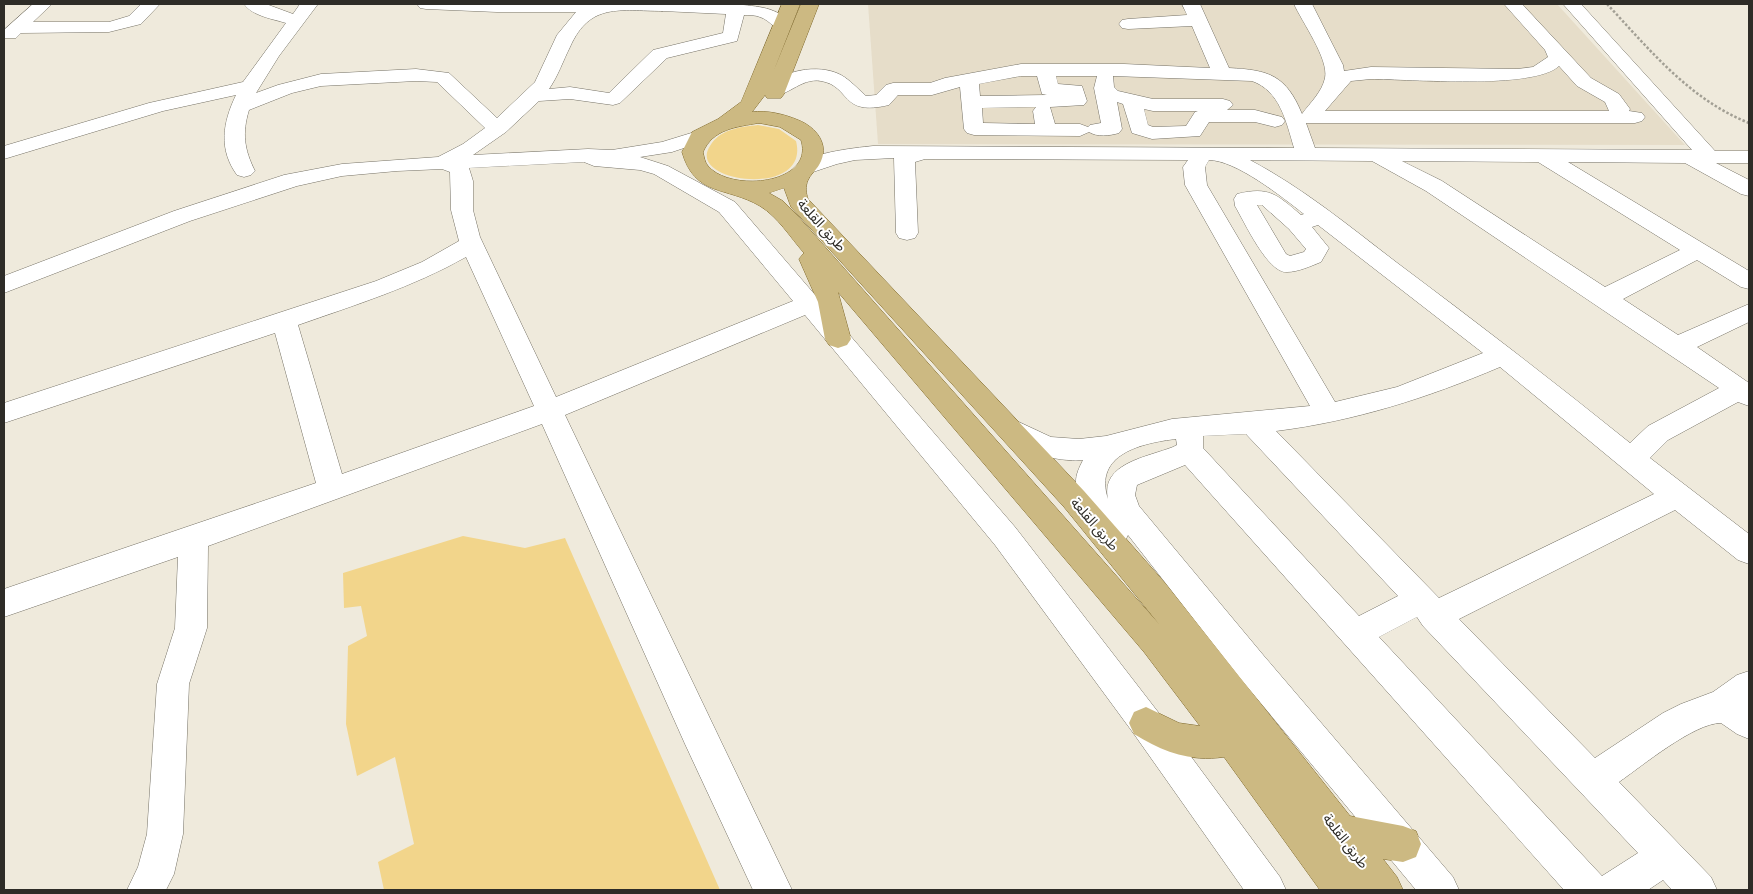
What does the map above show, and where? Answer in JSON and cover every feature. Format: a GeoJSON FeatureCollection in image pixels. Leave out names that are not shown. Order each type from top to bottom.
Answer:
{"type":"FeatureCollection","features":[{"type":"Feature","properties":{"kind":"main road"},"geometry":{"type":"LineString","coordinates":[[791,4],[754,97],[744,110],[701,136],[692,149],[692,164],[699,173],[715,184],[737,189],[762,188],[783,183],[802,172],[810,162],[814,151],[810,138],[775,111],[772,102],[774,91],[812,4]]}},
{"type":"Feature","properties":{"kind":"main road"},"geometry":{"type":"LineString","coordinates":[[726,122],[738,118],[759,117],[788,122]]}},
{"type":"Feature","properties":{"kind":"main road","name":"طريق القلعة"},"geometry":{"type":"LineString","coordinates":[[802,172],[794,185],[794,192],[799,202],[1074,499],[1154,593],[1384,890]]}},
{"type":"Feature","properties":{"kind":"main road","name":"طريق القلعة"},"geometry":{"type":"LineString","coordinates":[[737,189],[769,200],[782,210],[803,237],[1155,642],[1232,740],[1343,890]]}},
{"type":"Feature","properties":{"kind":"main road"},"geometry":{"type":"LineString","coordinates":[[803,237],[830,302],[838,339]]}},
{"type":"Feature","properties":{"kind":"main road"},"geometry":{"type":"LineString","coordinates":[[1146,722],[1180,742],[1203,744],[1232,740]]}},
{"type":"Feature","properties":{"kind":"main road"},"geometry":{"type":"LineString","coordinates":[[1340,833],[1402,844]]}},
{"type":"Feature","properties":{"kind":"street"},"geometry":{"type":"LineString","coordinates":[[4,40],[43,4]]}},
{"type":"Feature","properties":{"kind":"street"},"geometry":{"type":"LineString","coordinates":[[17,28],[109,27],[135,20],[151,4]]}},
{"type":"Feature","properties":{"kind":"street"},"geometry":{"type":"LineString","coordinates":[[253,4],[271,13],[307,9]]}},
{"type":"Feature","properties":{"kind":"street"},"geometry":{"type":"LineString","coordinates":[[426,4],[557,7],[660,5],[736,9],[767,13],[782,25]]}},
{"type":"Feature","properties":{"kind":"street"},"geometry":{"type":"LineString","coordinates":[[810,76],[800,69],[797,61],[812,4]]}},
{"type":"Feature","properties":{"kind":"street"},"geometry":{"type":"LineString","coordinates":[[1303,4],[1334,65],[1335,77],[1304,113],[1306,155]]}},
{"type":"Feature","properties":{"kind":"street"},"geometry":{"type":"LineString","coordinates":[[1132,100],[1139,129],[1152,133],[1193,132],[1202,116],[1229,115],[1255,116],[1304,113],[1352,116],[1625,117],[1612,98],[1584,82],[1513,4]]}},
{"type":"Feature","properties":{"kind":"street"},"geometry":{"type":"LineString","coordinates":[[1572,4],[1716,162],[1749,189]]}},
{"type":"Feature","properties":{"kind":"street"},"geometry":{"type":"LineString","coordinates":[[503,159],[481,148],[481,142],[542,85],[574,23],[586,12],[608,5]]}},
{"type":"Feature","properties":{"kind":"street"},"geometry":{"type":"LineString","coordinates":[[557,7],[570,12],[574,23]]}},
{"type":"Feature","properties":{"kind":"street"},"geometry":{"type":"LineString","coordinates":[[284,182],[254,179],[244,171],[234,145],[234,127],[248,87],[307,9]]}},
{"type":"Feature","properties":{"kind":"street"},"geometry":{"type":"LineString","coordinates":[[532,96],[570,93],[613,99],[660,54],[686,46],[731,37],[736,9]]}},
{"type":"Feature","properties":{"kind":"street"},"geometry":{"type":"LineString","coordinates":[[1128,24],[1194,12],[1222,73]]}},
{"type":"Feature","properties":{"kind":"street"},"geometry":{"type":"LineString","coordinates":[[1304,113],[1345,76],[1371,73],[1517,75],[1541,72],[1551,66],[1557,57],[1553,47]]}},
{"type":"Feature","properties":{"kind":"street"},"geometry":{"type":"LineString","coordinates":[[774,91],[792,78],[810,76],[830,77],[861,102],[882,101],[893,89],[932,89],[1021,70],[1124,70],[1222,73],[1254,75],[1269,80],[1304,113]]}},
{"type":"Feature","properties":{"kind":"street"},"geometry":{"type":"LineString","coordinates":[[1046,70],[1046,130]]}},
{"type":"Feature","properties":{"kind":"street"},"geometry":{"type":"LineString","coordinates":[[969,80],[974,129],[1112,129],[1104,80],[1108,74],[1124,70]]}},
{"type":"Feature","properties":{"kind":"street"},"geometry":{"type":"LineString","coordinates":[[240,106],[285,89],[321,80],[407,75],[442,77],[492,131]]}},
{"type":"Feature","properties":{"kind":"street"},"geometry":{"type":"LineString","coordinates":[[4,153],[150,108],[206,94],[248,87]]}},
{"type":"Feature","properties":{"kind":"street"},"geometry":{"type":"LineString","coordinates":[[1104,88],[1111,95],[1153,105],[1222,104],[1229,115]]}},
{"type":"Feature","properties":{"kind":"street"},"geometry":{"type":"LineString","coordinates":[[971,102],[1045,96]]}},
{"type":"Feature","properties":{"kind":"street"},"geometry":{"type":"LineString","coordinates":[[442,162],[463,153],[492,131]]}},
{"type":"Feature","properties":{"kind":"street"},"geometry":{"type":"LineString","coordinates":[[806,134],[824,143],[846,149],[873,152],[924,152],[971,160],[1151,153],[1686,156],[1716,162],[1749,157]]}},
{"type":"Feature","properties":{"kind":"street"},"geometry":{"type":"LineString","coordinates":[[615,154],[665,148],[701,136]]}},
{"type":"Feature","properties":{"kind":"street"},"geometry":{"type":"LineString","coordinates":[[802,172],[830,158],[873,152],[889,158],[903,168]]}},
{"type":"Feature","properties":{"kind":"street"},"geometry":{"type":"LineString","coordinates":[[907,233],[904,159],[924,152]]}},
{"type":"Feature","properties":{"kind":"street"},"geometry":{"type":"LineString","coordinates":[[1151,153],[1182,167],[1196,185],[1327,412]]}},
{"type":"Feature","properties":{"kind":"street"},"geometry":{"type":"LineString","coordinates":[[4,285],[216,204],[284,182],[342,170],[442,162],[615,154],[646,155],[668,159],[699,173]]}},
{"type":"Feature","properties":{"kind":"street"},"geometry":{"type":"LineString","coordinates":[[1212,154],[1274,181],[1503,355],[1677,496],[1749,551]]}},
{"type":"Feature","properties":{"kind":"street"},"geometry":{"type":"LineString","coordinates":[[1196,185],[1194,167],[1212,154]]}},
{"type":"Feature","properties":{"kind":"street"},"geometry":{"type":"LineString","coordinates":[[1360,154],[1385,160],[1434,186],[1678,346],[1744,392],[1658,433],[1631,459]]}},
{"type":"Feature","properties":{"kind":"street"},"geometry":{"type":"LineString","coordinates":[[588,155],[594,160],[643,164],[661,170],[727,207],[1005,536],[1146,722],[1267,890]]}},
{"type":"Feature","properties":{"kind":"street"},"geometry":{"type":"LineString","coordinates":[[1274,155],[1274,181]]}},
{"type":"Feature","properties":{"kind":"street"},"geometry":{"type":"LineString","coordinates":[[1431,155],[1416,159],[1415,166],[1434,186]]}},
{"type":"Feature","properties":{"kind":"street"},"geometry":{"type":"LineString","coordinates":[[1543,156],[1749,281]]}},
{"type":"Feature","properties":{"kind":"street"},"geometry":{"type":"LineString","coordinates":[[462,190],[477,170],[503,159]]}},
{"type":"Feature","properties":{"kind":"street"},"geometry":{"type":"LineString","coordinates":[[442,162],[459,168],[461,172],[465,222],[471,244],[550,410],[707,758],[773,890]]}},
{"type":"Feature","properties":{"kind":"street"},"geometry":{"type":"LineString","coordinates":[[216,204],[232,194],[241,182],[244,171]]}},
{"type":"Feature","properties":{"kind":"street"},"geometry":{"type":"LineString","coordinates":[[1297,224],[1321,216]]}},
{"type":"Feature","properties":{"kind":"street"},"geometry":{"type":"LineString","coordinates":[[4,413],[384,287],[430,266],[471,244]]}},
{"type":"Feature","properties":{"kind":"street"},"geometry":{"type":"LineString","coordinates":[[1604,298],[1698,250]]}},
{"type":"Feature","properties":{"kind":"street"},"geometry":{"type":"LineString","coordinates":[[4,602],[193,539],[550,410],[809,304]]}},
{"type":"Feature","properties":{"kind":"street"},"geometry":{"type":"LineString","coordinates":[[1678,346],[1749,312]]}},
{"type":"Feature","properties":{"kind":"street"},"geometry":{"type":"LineString","coordinates":[[284,321],[332,489]]}},
{"type":"Feature","properties":{"kind":"street"},"geometry":{"type":"LineString","coordinates":[[1006,426],[1045,446],[1064,450],[1084,450],[1112,445],[1147,433],[1188,439],[1252,423],[1327,412],[1404,394],[1432,385],[1503,355]]}},
{"type":"Feature","properties":{"kind":"street"},"geometry":{"type":"LineString","coordinates":[[1252,423],[1698,890]]}},
{"type":"Feature","properties":{"kind":"street"},"geometry":{"type":"LineString","coordinates":[[1188,439],[1355,634],[1589,890]]}},
{"type":"Feature","properties":{"kind":"street"},"geometry":{"type":"LineString","coordinates":[[1188,439],[1179,457],[1127,477],[1121,488],[1121,501],[1128,514],[1252,667],[1440,890]]}},
{"type":"Feature","properties":{"kind":"street"},"geometry":{"type":"LineString","coordinates":[[1112,445],[1091,472],[1091,495],[1102,519],[1154,593]]}},
{"type":"Feature","properties":{"kind":"street"},"geometry":{"type":"LineString","coordinates":[[1355,634],[1427,608],[1677,496]]}},
{"type":"Feature","properties":{"kind":"street"},"geometry":{"type":"LineString","coordinates":[[146,890],[155,874],[165,834],[173,684],[191,628],[193,539]]}},
{"type":"Feature","properties":{"kind":"street"},"geometry":{"type":"LineString","coordinates":[[1593,780],[1696,712],[1719,707],[1749,686]]}},
{"type":"Feature","properties":{"kind":"street"},"geometry":{"type":"LineString","coordinates":[[1719,707],[1732,711],[1749,723]]}},
{"type":"Feature","properties":{"kind":"street"},"geometry":{"type":"LineString","coordinates":[[1614,890],[1666,857]]}},
{"type":"Feature","properties":{"kind":"path"},"geometry":{"type":"LineString","coordinates":[[1607,4],[1697,96],[1718,110],[1749,123]]}},
{"type":"Feature","properties":{"kind":"shaded area"},"geometry":{"type":"Polygon","coordinates":[[[868,4],[1557,4],[1685,145],[878,144],[868,4]]]}},
{"type":"Feature","properties":{"kind":"shaded area"},"geometry":{"type":"Polygon","coordinates":[[[758,125],[779,129],[796,141],[796,159],[785,171],[769,178],[749,179],[730,176],[715,169],[707,159],[710,146],[714,140],[725,132],[758,125]]]}},
{"type":"Feature","properties":{"kind":"shaded area"},"geometry":{"type":"Polygon","coordinates":[[[463,536],[525,548],[565,538],[720,890],[384,890],[378,862],[414,844],[395,757],[357,776],[346,724],[348,646],[367,636],[361,606],[344,608],[343,573],[463,536]]]}}]}
